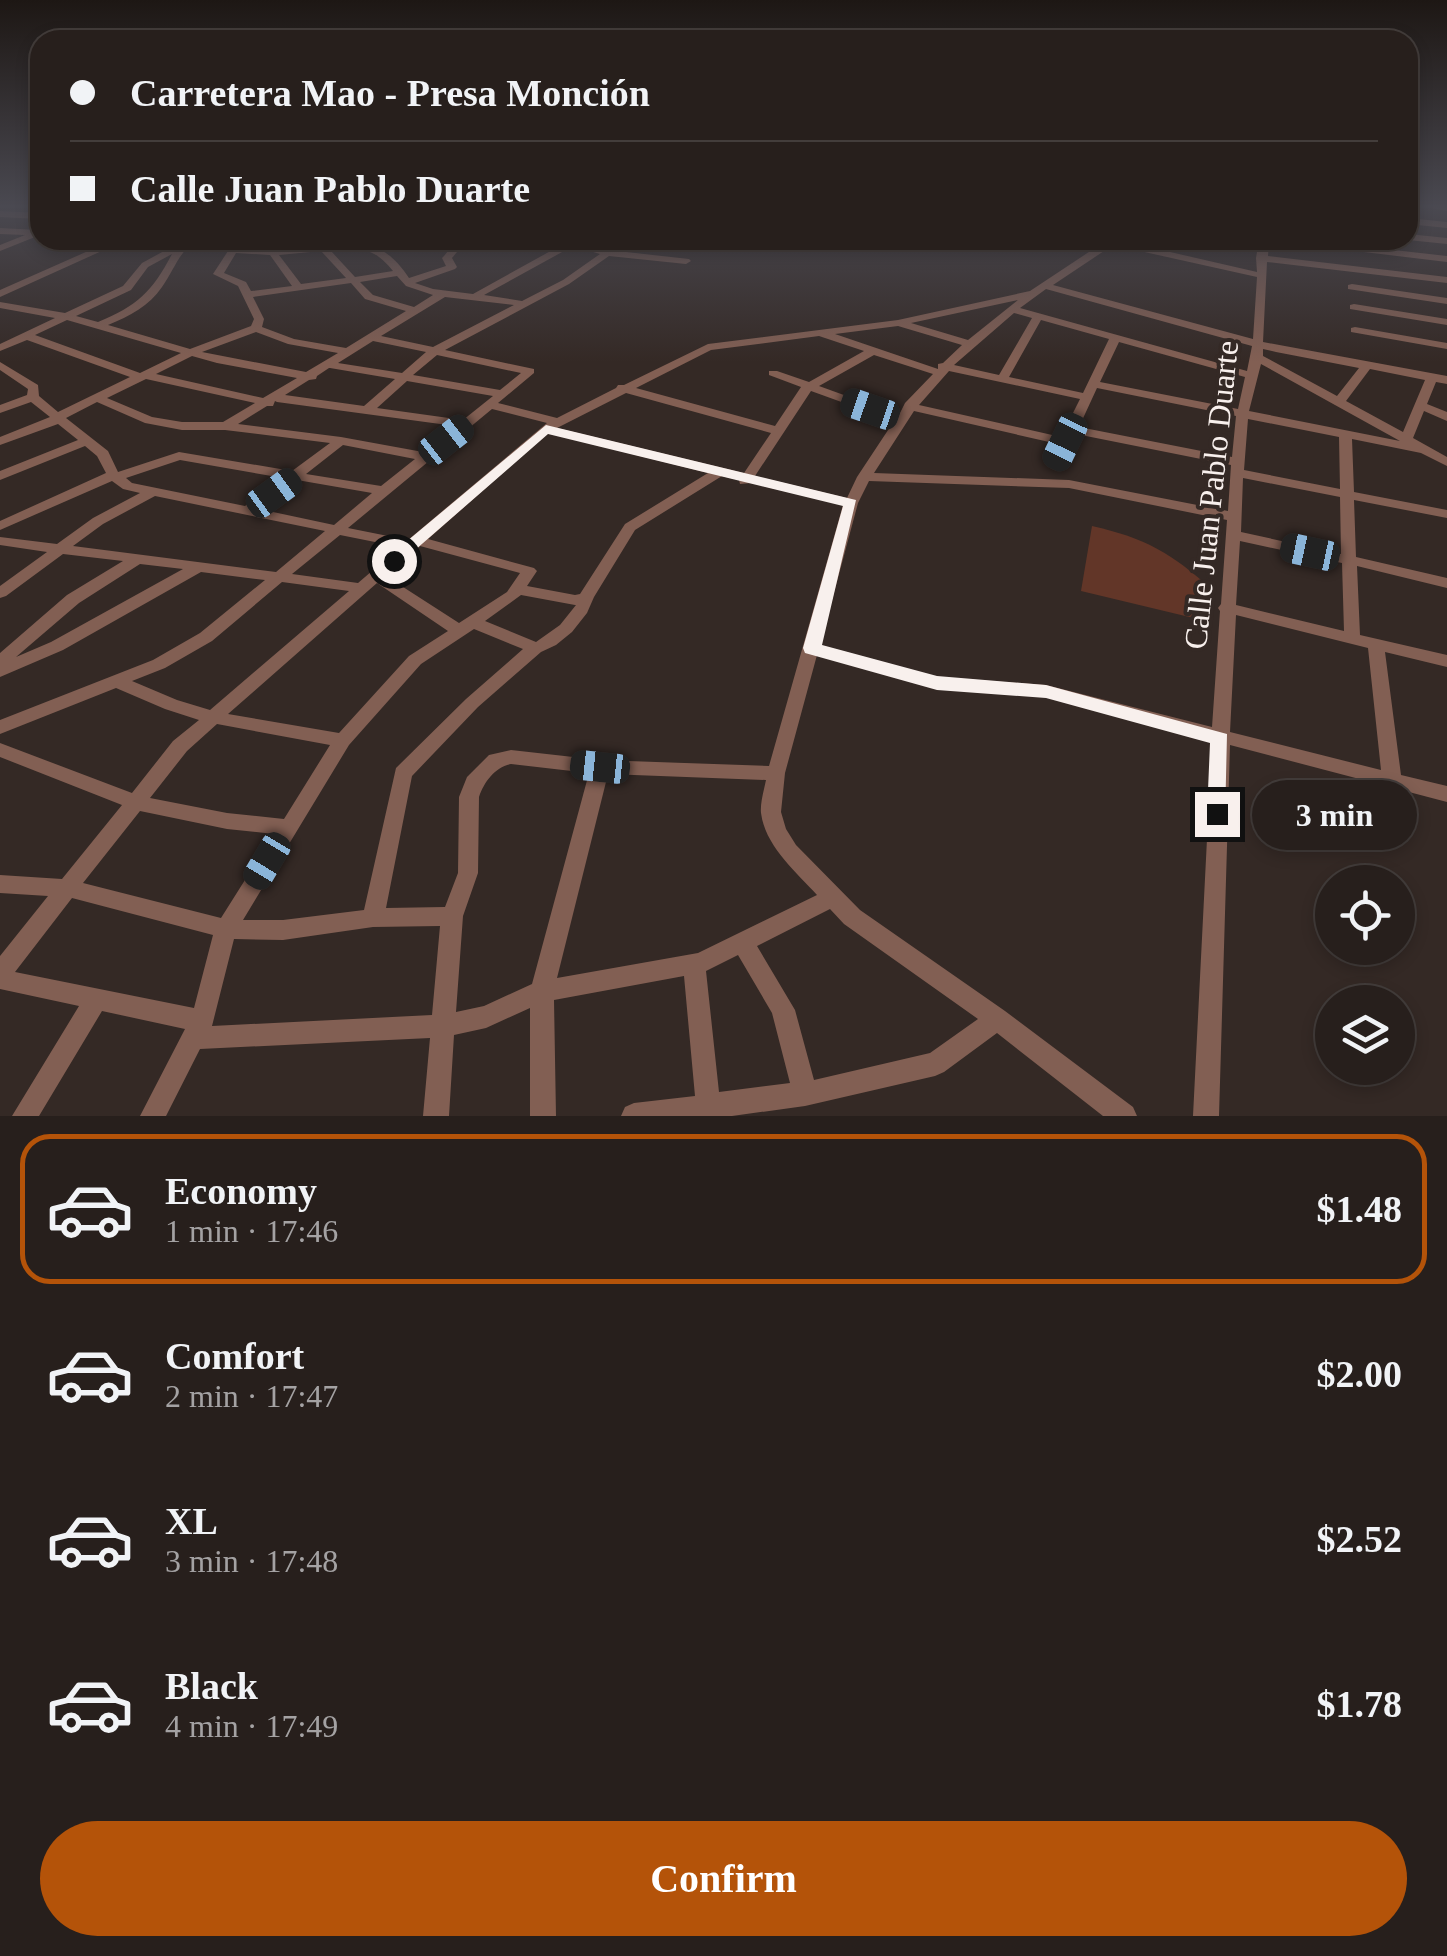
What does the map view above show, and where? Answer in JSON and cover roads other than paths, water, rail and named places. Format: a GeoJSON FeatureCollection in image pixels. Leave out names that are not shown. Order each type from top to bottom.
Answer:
{"type":"FeatureCollection","features":[{"type":"Feature","properties":{"kind":"street"},"geometry":{"type":"LineString","coordinates":[[0,294],[83,257]]}},
{"type":"Feature","properties":{"kind":"street"},"geometry":{"type":"LineString","coordinates":[[0,348],[127,288],[145,265],[159,257]]}},
{"type":"Feature","properties":{"kind":"street"},"geometry":{"type":"LineString","coordinates":[[100,326],[137,310],[155,296],[177,257]]}},
{"type":"Feature","properties":{"kind":"street"},"geometry":{"type":"LineString","coordinates":[[229,257],[218,274],[242,284],[259,318],[256,328]]}},
{"type":"Feature","properties":{"kind":"street"},"geometry":{"type":"LineString","coordinates":[[276,257],[297,286]]}},
{"type":"Feature","properties":{"kind":"street"},"geometry":{"type":"LineString","coordinates":[[335,257],[369,297],[416,311]]}},
{"type":"Feature","properties":{"kind":"street"},"geometry":{"type":"LineString","coordinates":[[388,257],[404,277],[444,294],[478,294],[523,304]]}},
{"type":"Feature","properties":{"kind":"street"},"geometry":{"type":"LineString","coordinates":[[246,295],[350,279],[404,277],[452,267],[448,257]]}},
{"type":"Feature","properties":{"kind":"street"},"geometry":{"type":"LineString","coordinates":[[478,294],[543,257]]}},
{"type":"Feature","properties":{"kind":"street"},"geometry":{"type":"LineString","coordinates":[[367,410],[434,351],[566,282],[600,257]]}},
{"type":"Feature","properties":{"kind":"street"},"geometry":{"type":"LineString","coordinates":[[647,257],[686,262]]}},
{"type":"Feature","properties":{"kind":"street"},"geometry":{"type":"LineString","coordinates":[[1086,257],[939,369],[864,477],[851,503],[776,774],[771,812],[789,852],[852,917],[997,1019],[1124,1116]]}},
{"type":"Feature","properties":{"kind":"street"},"geometry":{"type":"LineString","coordinates":[[1417,257],[1447,260]]}},
{"type":"Feature","properties":{"kind":"street"},"geometry":{"type":"LineString","coordinates":[[1261,258],[1447,280]]}},
{"type":"Feature","properties":{"kind":"street","name":"Calle Juan Pablo Duarte"},"geometry":{"type":"LineString","coordinates":[[1206,1116],[1226,608],[1238,468],[1255,358],[1261,258]]}},
{"type":"Feature","properties":{"kind":"street"},"geometry":{"type":"LineString","coordinates":[[1355,270],[1355,345]]}},
{"type":"Feature","properties":{"kind":"street"},"geometry":{"type":"LineString","coordinates":[[1352,286],[1447,301]]}},
{"type":"Feature","properties":{"kind":"street"},"geometry":{"type":"LineString","coordinates":[[834,897],[694,964],[542,991],[486,1017],[443,1026],[198,1030],[97,999],[0,976],[134,802],[207,719],[551,426],[708,347],[898,323],[1041,290],[1255,358],[1447,462]]}},
{"type":"Feature","properties":{"kind":"street"},"geometry":{"type":"LineString","coordinates":[[224,426],[312,377],[346,351],[444,294]]}},
{"type":"Feature","properties":{"kind":"street"},"geometry":{"type":"LineString","coordinates":[[0,305],[68,316],[192,352],[312,377]]}},
{"type":"Feature","properties":{"kind":"street"},"geometry":{"type":"LineString","coordinates":[[1354,307],[1447,322]]}},
{"type":"Feature","properties":{"kind":"street"},"geometry":{"type":"LineString","coordinates":[[1015,310],[1116,337],[1255,358],[1367,365],[1447,380]]}},
{"type":"Feature","properties":{"kind":"street"},"geometry":{"type":"LineString","coordinates":[[1002,379],[1038,316]]}},
{"type":"Feature","properties":{"kind":"street"},"geometry":{"type":"LineString","coordinates":[[898,323],[970,344]]}},
{"type":"Feature","properties":{"kind":"street"},"geometry":{"type":"LineString","coordinates":[[0,441],[56,419],[192,352],[256,328],[292,342],[346,351]]}},
{"type":"Feature","properties":{"kind":"street"},"geometry":{"type":"LineString","coordinates":[[1355,330],[1419,346],[1447,346]]}},
{"type":"Feature","properties":{"kind":"street"},"geometry":{"type":"LineString","coordinates":[[813,331],[872,352],[939,369],[1087,397]]}},
{"type":"Feature","properties":{"kind":"street"},"geometry":{"type":"LineString","coordinates":[[27,336],[143,376],[273,400],[467,424]]}},
{"type":"Feature","properties":{"kind":"street"},"geometry":{"type":"LineString","coordinates":[[0,727],[159,664],[206,637],[274,576],[492,405],[530,370],[370,337]]}},
{"type":"Feature","properties":{"kind":"street"},"geometry":{"type":"LineString","coordinates":[[1055,463],[1116,337]]}},
{"type":"Feature","properties":{"kind":"street"},"geometry":{"type":"LineString","coordinates":[[745,481],[806,388],[872,352]]}},
{"type":"Feature","properties":{"kind":"street"},"geometry":{"type":"LineString","coordinates":[[0,365],[8,378],[34,388],[34,397],[103,454],[115,476],[128,486],[413,542],[529,571],[514,588],[399,674],[343,740],[226,929],[198,1030],[153,1116]]}},
{"type":"Feature","properties":{"kind":"street"},"geometry":{"type":"LineString","coordinates":[[330,365],[404,374],[504,394]]}},
{"type":"Feature","properties":{"kind":"street"},"geometry":{"type":"LineString","coordinates":[[1339,402],[1367,365]]}},
{"type":"Feature","properties":{"kind":"street"},"geometry":{"type":"LineString","coordinates":[[773,373],[806,388],[906,413],[1068,435],[1447,514]]}},
{"type":"Feature","properties":{"kind":"street"},"geometry":{"type":"LineString","coordinates":[[1406,440],[1432,377]]}},
{"type":"Feature","properties":{"kind":"street"},"geometry":{"type":"LineString","coordinates":[[1093,384],[1424,450]]}},
{"type":"Feature","properties":{"kind":"street"},"geometry":{"type":"LineString","coordinates":[[622,388],[779,431]]}},
{"type":"Feature","properties":{"kind":"street"},"geometry":{"type":"LineString","coordinates":[[0,408],[34,397]]}},
{"type":"Feature","properties":{"kind":"street"},"geometry":{"type":"LineString","coordinates":[[98,398],[150,420],[202,430],[224,426],[426,457]]}},
{"type":"Feature","properties":{"kind":"street"},"geometry":{"type":"LineString","coordinates":[[492,405],[717,474],[851,503]]}},
{"type":"Feature","properties":{"kind":"street"},"geometry":{"type":"LineString","coordinates":[[1422,406],[1447,418]]}},
{"type":"Feature","properties":{"kind":"street"},"geometry":{"type":"LineString","coordinates":[[179,456],[182,445],[202,430]]}},
{"type":"Feature","properties":{"kind":"street"},"geometry":{"type":"LineString","coordinates":[[1344,436],[1352,638]]}},
{"type":"Feature","properties":{"kind":"street"},"geometry":{"type":"LineString","coordinates":[[0,476],[86,441]]}},
{"type":"Feature","properties":{"kind":"street"},"geometry":{"type":"LineString","coordinates":[[248,512],[341,441]]}},
{"type":"Feature","properties":{"kind":"street"},"geometry":{"type":"LineString","coordinates":[[0,526],[115,476],[179,456],[383,491]]}},
{"type":"Feature","properties":{"kind":"street"},"geometry":{"type":"LineString","coordinates":[[0,541],[274,576],[370,582],[466,626],[534,648],[544,646],[584,608],[586,598],[630,527],[717,474]]}},
{"type":"Feature","properties":{"kind":"street"},"geometry":{"type":"LineString","coordinates":[[864,477],[1069,484],[1447,583]]}},
{"type":"Feature","properties":{"kind":"street"},"geometry":{"type":"LineString","coordinates":[[0,593],[98,521],[151,492]]}},
{"type":"Feature","properties":{"kind":"street"},"geometry":{"type":"LineString","coordinates":[[0,662],[73,598],[137,560]]}},
{"type":"Feature","properties":{"kind":"street"},"geometry":{"type":"LineString","coordinates":[[0,671],[57,646],[198,567]]}},
{"type":"Feature","properties":{"kind":"street"},"geometry":{"type":"LineString","coordinates":[[514,588],[575,600],[586,598]]}},
{"type":"Feature","properties":{"kind":"street"},"geometry":{"type":"LineString","coordinates":[[1226,608],[1447,661]]}},
{"type":"Feature","properties":{"kind":"street"},"geometry":{"type":"LineString","coordinates":[[1376,644],[1392,780]]}},
{"type":"Feature","properties":{"kind":"street"},"geometry":{"type":"LineString","coordinates":[[373,918],[403,773],[472,703],[534,648]]}},
{"type":"Feature","properties":{"kind":"street"},"geometry":{"type":"LineString","coordinates":[[812,648],[937,683],[1046,691],[1220,739],[1447,794]]}},
{"type":"Feature","properties":{"kind":"street"},"geometry":{"type":"LineString","coordinates":[[115,680],[161,704],[207,719],[343,740]]}},
{"type":"Feature","properties":{"kind":"street"},"geometry":{"type":"LineString","coordinates":[[0,750],[134,802],[228,821],[287,827]]}},
{"type":"Feature","properties":{"kind":"street"},"geometry":{"type":"LineString","coordinates":[[436,1116],[452,916],[468,873],[470,789],[496,760],[511,756],[600,767],[776,774]]}},
{"type":"Feature","properties":{"kind":"street"},"geometry":{"type":"LineString","coordinates":[[543,1116],[542,991],[600,767]]}},
{"type":"Feature","properties":{"kind":"street"},"geometry":{"type":"LineString","coordinates":[[0,884],[66,888],[226,929],[283,930],[373,918],[452,916]]}},
{"type":"Feature","properties":{"kind":"street"},"geometry":{"type":"LineString","coordinates":[[742,942],[783,1010],[805,1094]]}},
{"type":"Feature","properties":{"kind":"street"},"geometry":{"type":"LineString","coordinates":[[694,964],[708,1104]]}},
{"type":"Feature","properties":{"kind":"street"},"geometry":{"type":"LineString","coordinates":[[25,1116],[97,999]]}},
{"type":"Feature","properties":{"kind":"street"},"geometry":{"type":"LineString","coordinates":[[634,1116],[805,1094],[935,1064],[997,1019]]}}]}
